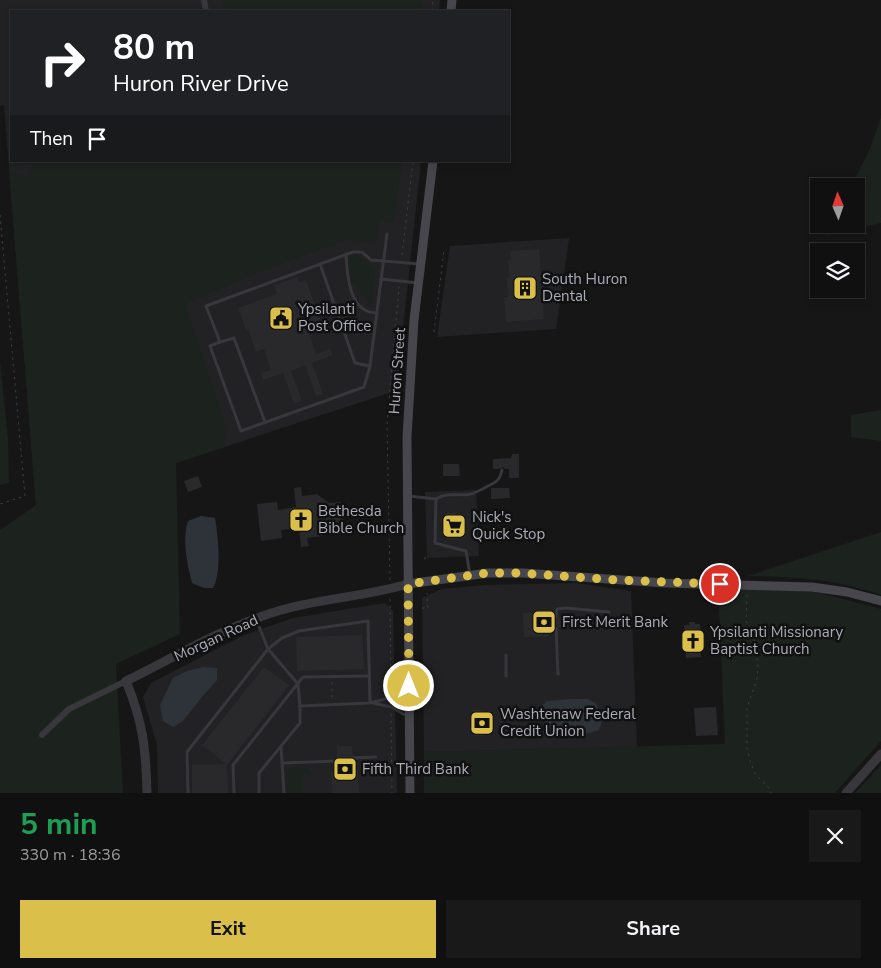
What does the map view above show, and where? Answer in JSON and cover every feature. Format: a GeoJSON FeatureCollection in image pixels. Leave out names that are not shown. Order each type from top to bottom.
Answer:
{"type":"FeatureCollection","features":[{"type":"Feature","properties":{"kind":"main road","name":"Huron Street"},"geometry":{"type":"LineString","coordinates":[[410,793],[407,440],[409,389],[418,283],[433,162]]}},
{"type":"Feature","properties":{"kind":"main road"},"geometry":{"type":"LineString","coordinates":[[408,584],[488,573],[523,573],[646,582],[812,587],[847,592],[881,601]]}},
{"type":"Feature","properties":{"kind":"street","name":"Morgan Road"},"geometry":{"type":"LineString","coordinates":[[42,735],[70,709],[256,619],[286,609],[408,584]]}},
{"type":"Feature","properties":{"kind":"street"},"geometry":{"type":"LineString","coordinates":[[126,681],[135,703],[142,730],[146,754],[146,793]]}},
{"type":"Feature","properties":{"kind":"street"},"geometry":{"type":"LineString","coordinates":[[846,793],[881,754]]}},
{"type":"Feature","properties":{"kind":"lane"},"geometry":{"type":"LineString","coordinates":[[265,422],[234,338],[210,346],[241,431],[364,387],[370,366],[386,234]]}},
{"type":"Feature","properties":{"kind":"lane"},"geometry":{"type":"LineString","coordinates":[[220,342],[206,306],[353,252],[362,252],[371,260],[420,264]]}},
{"type":"Feature","properties":{"kind":"lane"},"geometry":{"type":"LineString","coordinates":[[346,254],[347,274],[351,293],[363,310],[377,313]]}},
{"type":"Feature","properties":{"kind":"lane"},"geometry":{"type":"LineString","coordinates":[[320,264],[355,363],[370,366]]}},
{"type":"Feature","properties":{"kind":"lane"},"geometry":{"type":"LineString","coordinates":[[381,279],[418,283]]}},
{"type":"Feature","properties":{"kind":"lane"},"geometry":{"type":"LineString","coordinates":[[408,496],[436,499],[447,494],[462,495],[478,492],[497,482],[502,470]]}},
{"type":"Feature","properties":{"kind":"lane"},"geometry":{"type":"LineString","coordinates":[[436,499],[435,543],[466,550],[470,575]]}},
{"type":"Feature","properties":{"kind":"lane"},"geometry":{"type":"LineString","coordinates":[[556,617],[557,609],[566,608],[609,612]]}},
{"type":"Feature","properties":{"kind":"lane"},"geometry":{"type":"LineString","coordinates":[[256,619],[268,649],[298,684],[300,706],[300,723],[259,773],[259,793]]}},
{"type":"Feature","properties":{"kind":"lane"},"geometry":{"type":"LineString","coordinates":[[188,793],[187,752],[268,649],[282,638],[299,631],[368,621],[370,702]]}},
{"type":"Feature","properties":{"kind":"lane"},"geometry":{"type":"LineString","coordinates":[[556,628],[558,674]]}},
{"type":"Feature","properties":{"kind":"lane"},"geometry":{"type":"LineString","coordinates":[[506,655],[506,676]]}},
{"type":"Feature","properties":{"kind":"lane"},"geometry":{"type":"LineString","coordinates":[[234,793],[233,766],[303,677],[368,676]]}},
{"type":"Feature","properties":{"kind":"lane"},"geometry":{"type":"LineString","coordinates":[[300,706],[370,702],[384,699],[409,686]]}},
{"type":"Feature","properties":{"kind":"lane"},"geometry":{"type":"LineString","coordinates":[[370,702],[391,707],[410,718]]}},
{"type":"Feature","properties":{"kind":"lane"},"geometry":{"type":"LineString","coordinates":[[281,746],[284,793]]}},
{"type":"Feature","properties":{"kind":"lane"},"geometry":{"type":"LineString","coordinates":[[352,758],[376,757]]}},
{"type":"Feature","properties":{"kind":"lane"},"geometry":{"type":"LineString","coordinates":[[282,763],[338,761]]}},
{"type":"Feature","properties":{"kind":"path"},"geometry":{"type":"LineString","coordinates":[[402,256],[413,162]]}},
{"type":"Feature","properties":{"kind":"path"},"geometry":{"type":"LineString","coordinates":[[0,214],[25,496],[0,504]]}},
{"type":"Feature","properties":{"kind":"path"},"geometry":{"type":"LineString","coordinates":[[434,332],[444,250]]}},
{"type":"Feature","properties":{"kind":"path"},"geometry":{"type":"LineString","coordinates":[[390,579],[387,424],[398,289]]}},
{"type":"Feature","properties":{"kind":"path"},"geometry":{"type":"LineString","coordinates":[[425,557],[425,563]]}},
{"type":"Feature","properties":{"kind":"path"},"geometry":{"type":"LineString","coordinates":[[747,584],[746,621],[754,639],[758,665],[757,679],[747,708],[747,749],[756,775],[770,789],[771,793]]}},
{"type":"Feature","properties":{"kind":"path"},"geometry":{"type":"LineString","coordinates":[[422,608],[428,608],[427,593]]}},
{"type":"Feature","properties":{"kind":"path"},"geometry":{"type":"LineString","coordinates":[[391,692],[390,607],[395,608]]}},
{"type":"Feature","properties":{"kind":"path"},"geometry":{"type":"LineString","coordinates":[[331,677],[333,704]]}},
{"type":"Feature","properties":{"kind":"path"},"geometry":{"type":"LineString","coordinates":[[392,710],[392,793]]}},
{"type":"Feature","properties":{"kind":"shaded area"},"geometry":{"type":"Polygon","coordinates":[[[0,0],[440,0],[439,10],[10,10],[10,162],[421,162],[398,390],[176,463],[36,505],[4,105],[0,106],[0,0]]]}},
{"type":"Feature","properties":{"kind":"shaded area"},"geometry":{"type":"Polygon","coordinates":[[[223,0],[423,0],[421,10],[225,10],[223,0]]]}},
{"type":"Feature","properties":{"kind":"shaded area"},"geometry":{"type":"Polygon","coordinates":[[[881,117],[881,223],[865,227],[865,178],[855,178],[870,149],[881,117]]]}},
{"type":"Feature","properties":{"kind":"shaded area"},"geometry":{"type":"Polygon","coordinates":[[[34,162],[402,162],[394,222],[380,221],[375,244],[348,239],[259,272],[185,304],[227,429],[224,447],[176,463],[180,634],[116,664],[123,793],[0,793],[0,530],[36,505],[9,170],[27,177],[34,162]]]}},
{"type":"Feature","properties":{"kind":"shaded area"},"geometry":{"type":"Polygon","coordinates":[[[569,238],[556,329],[437,337],[450,246],[569,238]]]}},
{"type":"Feature","properties":{"kind":"shaded area"},"geometry":{"type":"Polygon","coordinates":[[[358,254],[374,269],[375,273],[372,305],[366,307],[368,302],[354,283],[350,283],[348,264],[350,257],[358,254]]]}},
{"type":"Feature","properties":{"kind":"shaded area"},"geometry":{"type":"Polygon","coordinates":[[[0,360],[8,439],[9,483],[0,485],[0,360]]]}},
{"type":"Feature","properties":{"kind":"shaded area"},"geometry":{"type":"Polygon","coordinates":[[[881,410],[881,441],[851,437],[851,415],[881,410]]]}},
{"type":"Feature","properties":{"kind":"shaded area"},"geometry":{"type":"Polygon","coordinates":[[[476,490],[479,556],[427,558],[425,492],[476,490]]]}},
{"type":"Feature","properties":{"kind":"shaded area"},"geometry":{"type":"Polygon","coordinates":[[[201,516],[215,518],[218,544],[218,573],[213,588],[204,588],[192,583],[187,560],[185,536],[188,521],[201,516]]]}},
{"type":"Feature","properties":{"kind":"shaded area"},"geometry":{"type":"Polygon","coordinates":[[[881,532],[881,595],[831,582],[783,577],[748,576],[881,532]]]}},
{"type":"Feature","properties":{"kind":"shaded area"},"geometry":{"type":"Polygon","coordinates":[[[577,583],[631,591],[637,747],[424,752],[422,598],[442,589],[485,585],[577,583]]]}},
{"type":"Feature","properties":{"kind":"shaded area"},"geometry":{"type":"Polygon","coordinates":[[[718,587],[812,591],[881,609],[881,741],[835,793],[424,793],[424,752],[725,744],[718,587]]]}},
{"type":"Feature","properties":{"kind":"shaded area"},"geometry":{"type":"Polygon","coordinates":[[[385,603],[393,611],[397,793],[158,793],[157,745],[143,697],[151,683],[242,636],[293,618],[385,603]]]}},
{"type":"Feature","properties":{"kind":"shaded area"},"geometry":{"type":"Polygon","coordinates":[[[203,667],[217,668],[217,680],[183,721],[173,727],[163,721],[160,705],[173,678],[187,671],[203,667]]]}},
{"type":"Feature","properties":{"kind":"shaded area"},"geometry":{"type":"Polygon","coordinates":[[[588,699],[595,703],[601,716],[599,730],[573,734],[548,728],[543,718],[543,705],[547,701],[588,699]]]}},
{"type":"Feature","properties":{"kind":"shaded area"},"geometry":{"type":"Polygon","coordinates":[[[881,765],[881,793],[855,793],[881,765]]]}},
{"type":"Feature","properties":{"kind":"shaded area"},"geometry":{"type":"Polygon","coordinates":[[[291,767],[308,768],[311,775],[303,775],[303,793],[286,793],[286,776],[291,767]]]}},
{"type":"Feature","properties":{"kind":"building","name":"South Huron Dental"},"geometry":{"type":"Polygon","coordinates":[[[539,249],[544,319],[506,322],[504,297],[508,297],[507,278],[510,278],[508,260],[511,260],[510,251],[539,249]]]}},
{"type":"Feature","properties":{"kind":"building","name":"Ypsilanti Post Office"},"geometry":{"type":"Polygon","coordinates":[[[297,277],[299,282],[306,280],[323,328],[309,333],[316,354],[330,349],[333,355],[312,363],[323,394],[316,396],[305,365],[291,371],[302,401],[294,404],[283,373],[263,380],[261,373],[271,370],[264,349],[256,352],[238,308],[277,294],[274,285],[297,277]]]}},
{"type":"Feature","properties":{"kind":"building"},"geometry":{"type":"Polygon","coordinates":[[[512,454],[519,454],[519,478],[509,478],[509,469],[503,467],[493,469],[493,459],[511,458],[512,454]]]}},
{"type":"Feature","properties":{"kind":"building"},"geometry":{"type":"Polygon","coordinates":[[[443,464],[459,464],[460,476],[443,476],[443,464]]]}},
{"type":"Feature","properties":{"kind":"building"},"geometry":{"type":"Polygon","coordinates":[[[198,476],[202,487],[188,492],[184,481],[198,476]]]}},
{"type":"Feature","properties":{"kind":"building","name":"Bethesda Bible Church"},"geometry":{"type":"Polygon","coordinates":[[[301,487],[302,496],[317,494],[329,503],[341,502],[341,505],[346,510],[343,523],[331,524],[323,536],[307,538],[309,546],[301,547],[299,528],[281,530],[282,538],[261,541],[257,504],[277,502],[278,510],[296,507],[294,488],[301,487]]]}},
{"type":"Feature","properties":{"kind":"building"},"geometry":{"type":"Polygon","coordinates":[[[491,488],[509,488],[510,498],[491,499],[491,488]]]}},
{"type":"Feature","properties":{"kind":"building","name":"Nick's Quick Stop"},"geometry":{"type":"Polygon","coordinates":[[[446,513],[461,515],[462,521],[465,521],[466,538],[447,539],[447,531],[442,532],[442,521],[447,521],[446,513]]]}},
{"type":"Feature","properties":{"kind":"building","name":"First Merit Bank"},"geometry":{"type":"Polygon","coordinates":[[[523,613],[548,613],[548,617],[553,617],[556,620],[559,617],[564,617],[565,628],[559,628],[555,625],[553,628],[548,628],[548,637],[524,637],[523,613]]]}},
{"type":"Feature","properties":{"kind":"building","name":"Ypsilanti Missionary Baptist Church"},"geometry":{"type":"Polygon","coordinates":[[[689,622],[700,624],[701,657],[686,658],[684,625],[689,625],[689,622]]]}},
{"type":"Feature","properties":{"kind":"building"},"geometry":{"type":"Polygon","coordinates":[[[362,635],[364,669],[297,671],[296,637],[362,635]]]}},
{"type":"Feature","properties":{"kind":"building"},"geometry":{"type":"Polygon","coordinates":[[[264,667],[289,685],[227,765],[228,793],[192,793],[192,765],[226,764],[202,745],[264,667]]]}},
{"type":"Feature","properties":{"kind":"building"},"geometry":{"type":"Polygon","coordinates":[[[716,707],[718,735],[696,736],[694,708],[716,707]]]}},
{"type":"Feature","properties":{"kind":"building","name":"Washtenaw Federal Credit Union"},"geometry":{"type":"Polygon","coordinates":[[[473,710],[483,710],[483,716],[494,716],[494,724],[483,724],[484,736],[473,736],[471,722],[473,722],[473,710]]]}},
{"type":"Feature","properties":{"kind":"building","name":"Fifth Third Bank"},"geometry":{"type":"Polygon","coordinates":[[[337,746],[352,746],[352,755],[349,759],[352,761],[354,771],[358,771],[359,793],[332,793],[331,772],[336,771],[341,761],[341,759],[337,758],[337,746]]]}},
{"type":"Feature","properties":{"kind":"place","name":"South Huron Dental"},"geometry":{"type":"Point","coordinates":[525,288]}},
{"type":"Feature","properties":{"kind":"place","name":"Ypsilanti Post Office"},"geometry":{"type":"Point","coordinates":[281,318]}},
{"type":"Feature","properties":{"kind":"place","name":"Bethesda Bible Church"},"geometry":{"type":"Point","coordinates":[301,520]}},
{"type":"Feature","properties":{"kind":"place","name":"Nick's Quick Stop"},"geometry":{"type":"Point","coordinates":[454,526]}},
{"type":"Feature","properties":{"kind":"place","name":"First Merit Bank"},"geometry":{"type":"Point","coordinates":[544,622]}},
{"type":"Feature","properties":{"kind":"place","name":"Ypsilanti Missionary Baptist Church"},"geometry":{"type":"Point","coordinates":[693,641]}},
{"type":"Feature","properties":{"kind":"place","name":"Washtenaw Federal Credit Union"},"geometry":{"type":"Point","coordinates":[482,723]}},
{"type":"Feature","properties":{"kind":"place","name":"Fifth Third Bank"},"geometry":{"type":"Point","coordinates":[345,769]}},
{"type":"Feature","properties":{"kind":"route"},"geometry":{"type":"LineString","coordinates":[[409,686],[408,584],[488,573],[519,573],[665,583],[720,584]]}}]}
